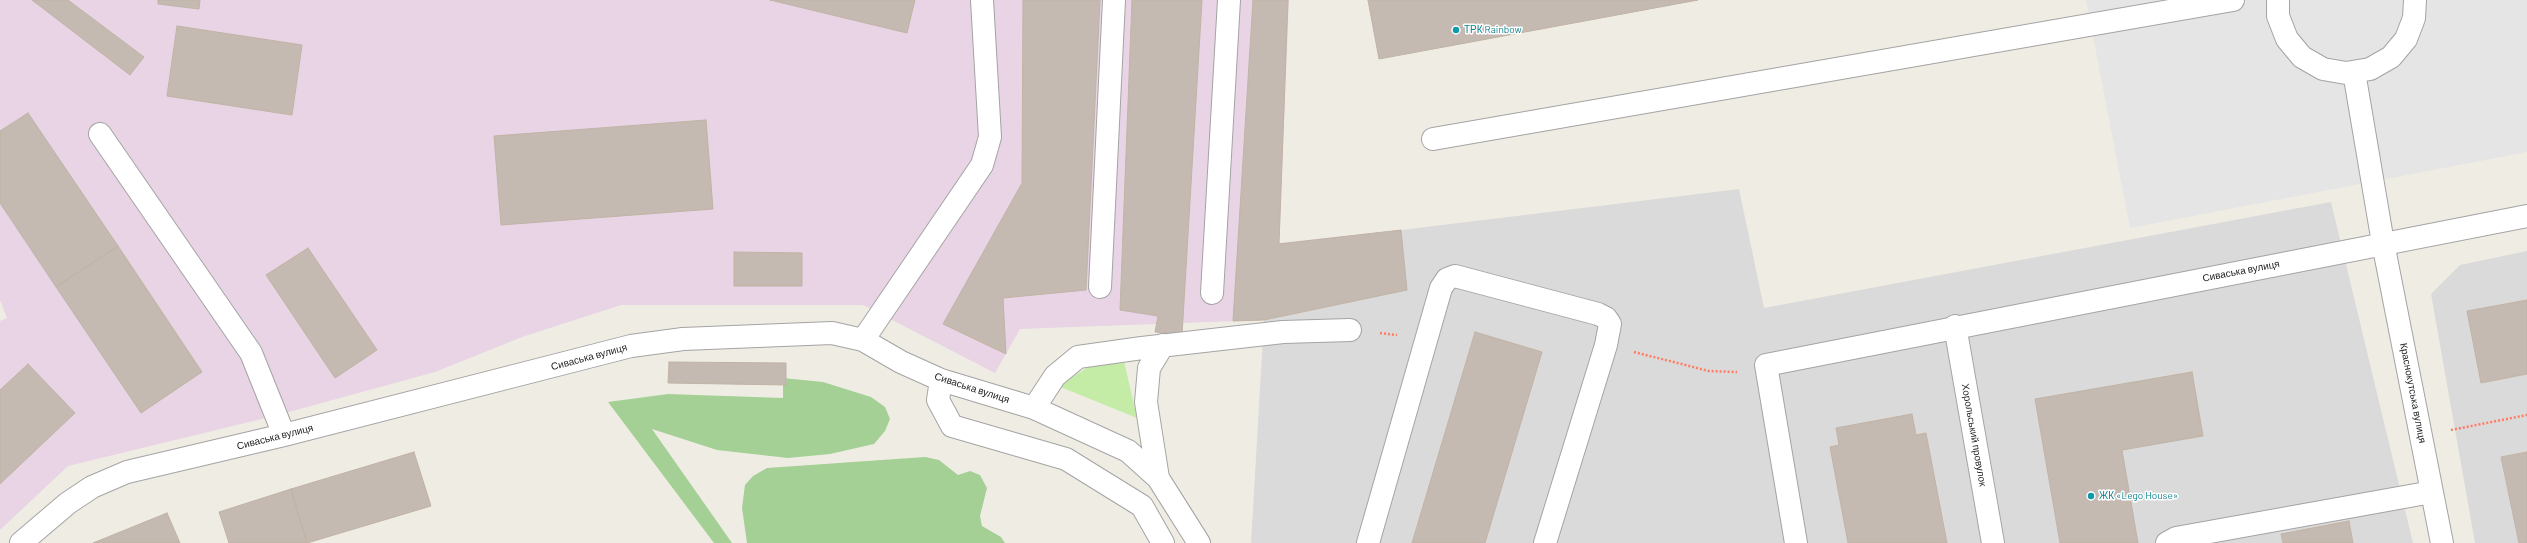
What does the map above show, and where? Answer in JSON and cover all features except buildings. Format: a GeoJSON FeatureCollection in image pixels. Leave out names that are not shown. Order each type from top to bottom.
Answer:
{"type":"FeatureCollection","features":[{"type":"Feature","properties":{"kind":"street"},"geometry":{"type":"LineString","coordinates":[[863,340],[982,165],[990,137],[982,0]]}},
{"type":"Feature","properties":{"kind":"street"},"geometry":{"type":"LineString","coordinates":[[1100,287],[1114,0]]}},
{"type":"Feature","properties":{"kind":"street"},"geometry":{"type":"LineString","coordinates":[[1212,293],[1229,0]]}},
{"type":"Feature","properties":{"kind":"street"},"geometry":{"type":"LineString","coordinates":[[1433,139],[2233,0]]}},
{"type":"Feature","properties":{"kind":"street"},"geometry":{"type":"LineString","coordinates":[[2278,0],[2278,16],[2286,39],[2302,57],[2323,69],[2354,72],[2370,69],[2391,57],[2406,39],[2414,18],[2415,0]]}},
{"type":"Feature","properties":{"kind":"street","name":"Краснокутська вулиця"},"geometry":{"type":"LineString","coordinates":[[2354,72],[2383,243],[2442,543]]}},
{"type":"Feature","properties":{"kind":"street"},"geometry":{"type":"LineString","coordinates":[[100,134],[251,353],[284,435]]}},
{"type":"Feature","properties":{"kind":"street","name":"Сиваська вулиця"},"geometry":{"type":"LineString","coordinates":[[1766,365],[1955,326],[2527,216]]}},
{"type":"Feature","properties":{"kind":"street"},"geometry":{"type":"LineString","coordinates":[[1368,543],[1441,288],[1447,279],[1455,276],[1606,318],[1610,324],[1606,345],[1545,543]]}},
{"type":"Feature","properties":{"kind":"street","name":"Хорольський провулок"},"geometry":{"type":"LineString","coordinates":[[1955,326],[1993,543]]}},
{"type":"Feature","properties":{"kind":"street"},"geometry":{"type":"LineString","coordinates":[[1034,408],[1054,376],[1078,357],[1163,345],[1283,332],[1350,330]]}},
{"type":"Feature","properties":{"kind":"street","name":"Сиваська вулиця"},"geometry":{"type":"LineString","coordinates":[[21,543],[68,503],[99,484],[127,472],[284,435],[631,346],[683,339],[832,333],[863,340],[901,362],[941,380],[1034,408],[1128,451],[1158,478]]}},
{"type":"Feature","properties":{"kind":"street"},"geometry":{"type":"LineString","coordinates":[[1163,345],[1149,368],[1146,402],[1158,478],[1199,543]]}},
{"type":"Feature","properties":{"kind":"street"},"geometry":{"type":"LineString","coordinates":[[1766,365],[1796,543]]}},
{"type":"Feature","properties":{"kind":"street"},"geometry":{"type":"LineString","coordinates":[[941,380],[938,400],[952,426],[1066,459],[1142,506],[1163,543]]}},
{"type":"Feature","properties":{"kind":"street"},"geometry":{"type":"LineString","coordinates":[[2167,543],[2176,538],[2432,492]]}},
{"type":"Feature","properties":{"kind":"path"},"geometry":{"type":"LineString","coordinates":[[1350,330],[1427,338]]}},
{"type":"Feature","properties":{"kind":"path"},"geometry":{"type":"LineString","coordinates":[[1606,345],[1708,371],[1742,373],[1766,365]]}},
{"type":"Feature","properties":{"kind":"path"},"geometry":{"type":"LineString","coordinates":[[2421,435],[2527,415]]}},
{"type":"Feature","properties":{"kind":"shaded area"},"geometry":{"type":"Polygon","coordinates":[[[0,0],[1289,0],[1279,243],[1401,230],[1407,290],[1264,320],[1020,329],[995,373],[863,305],[621,305],[522,337],[435,372],[278,415],[68,466],[0,530],[0,321],[7,318],[0,300],[0,0]]]}},
{"type":"Feature","properties":{"kind":"shaded area"},"geometry":{"type":"Polygon","coordinates":[[[2086,0],[2527,0],[2527,152],[2130,228],[2086,0]]]}},
{"type":"Feature","properties":{"kind":"shaded area"},"geometry":{"type":"Polygon","coordinates":[[[1739,189],[1764,308],[2331,202],[2413,543],[1251,543],[1264,320],[1407,290],[1401,230],[1739,189]]]}},
{"type":"Feature","properties":{"kind":"shaded area"},"geometry":{"type":"Polygon","coordinates":[[[2527,251],[2527,543],[2475,543],[2431,294],[2460,265],[2527,251]]]}},
{"type":"Feature","properties":{"kind":"green space"},"geometry":{"type":"Polygon","coordinates":[[[1124,361],[1137,418],[1058,386],[1093,364],[1124,361]]]}},
{"type":"Feature","properties":{"kind":"green space"},"geometry":{"type":"Polygon","coordinates":[[[783,378],[823,382],[871,397],[885,407],[890,419],[885,431],[874,444],[830,454],[788,458],[717,450],[652,429],[732,543],[714,543],[608,402],[668,394],[783,398],[783,378]]]}},
{"type":"Feature","properties":{"kind":"green space"},"geometry":{"type":"Polygon","coordinates":[[[925,457],[939,460],[958,475],[970,471],[980,475],[987,488],[980,516],[982,526],[1001,537],[1005,543],[747,543],[742,508],[745,485],[753,476],[767,468],[925,457]]]}},
{"type":"Feature","properties":{"kind":"place","name":"ТРК Rainbow"},"geometry":{"type":"Point","coordinates":[1456,30]}},
{"type":"Feature","properties":{"kind":"place","name":"ЖК «Lego House»"},"geometry":{"type":"Point","coordinates":[2091,496]}}]}
